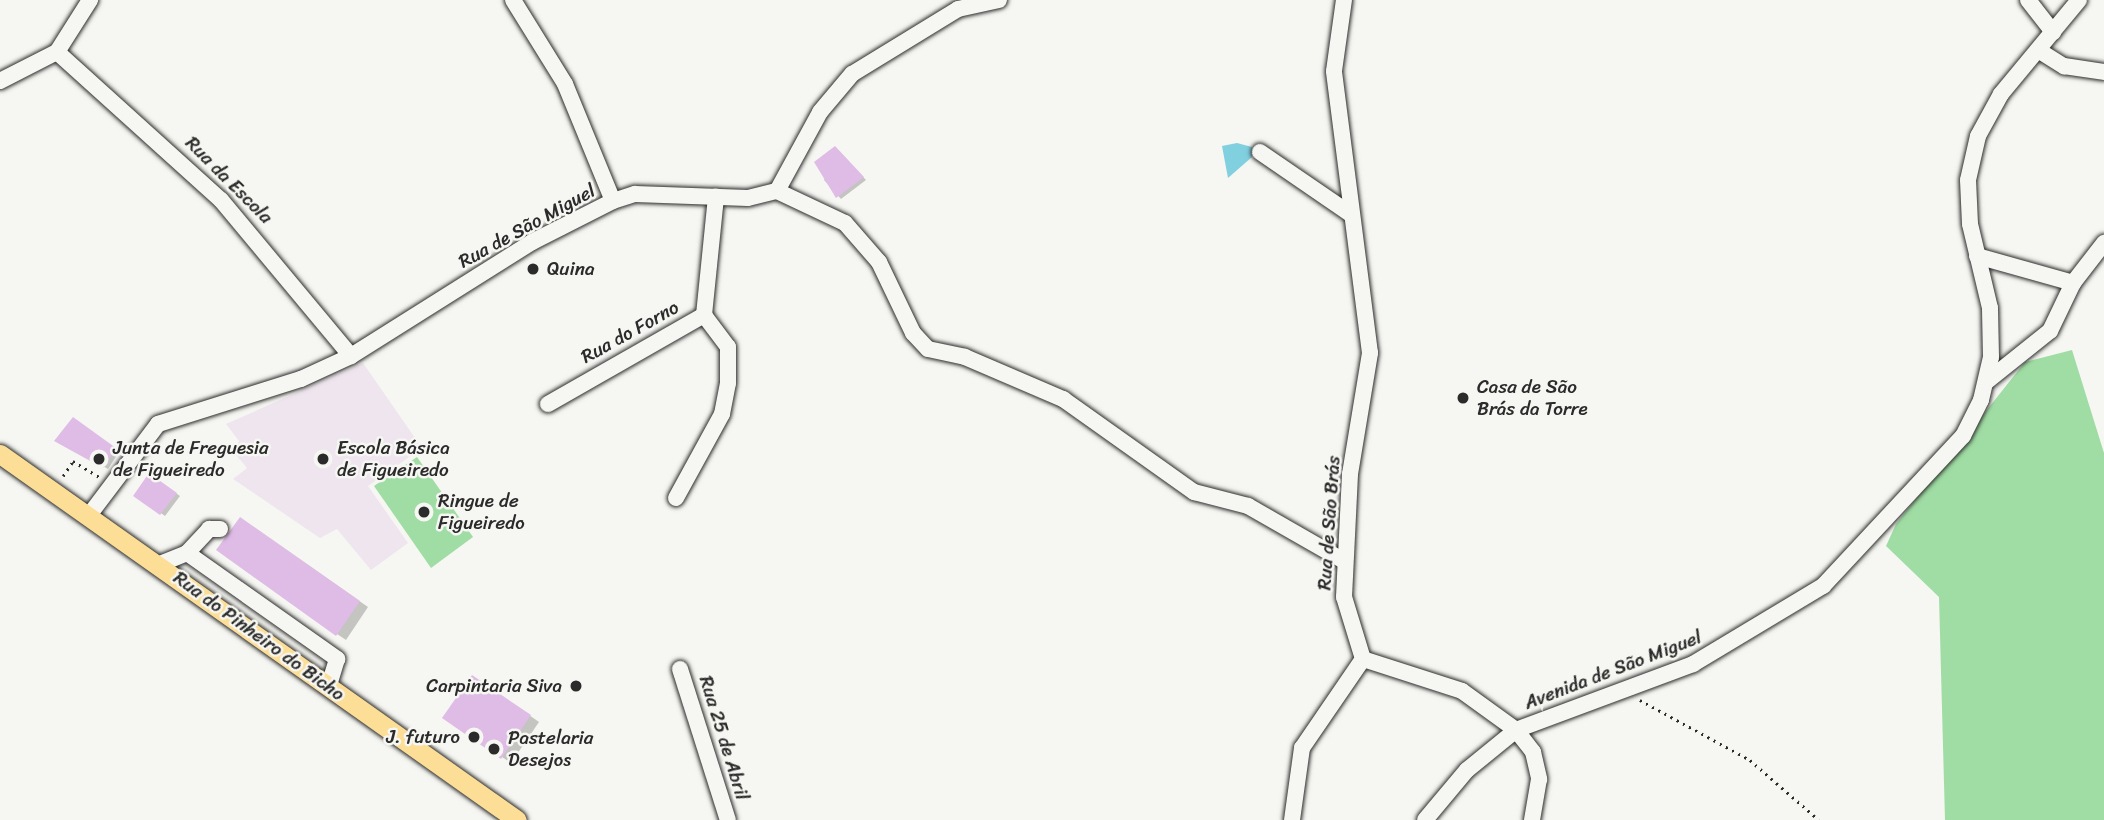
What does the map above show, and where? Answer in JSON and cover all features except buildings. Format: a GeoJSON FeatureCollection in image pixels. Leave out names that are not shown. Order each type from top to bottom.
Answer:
{"type":"FeatureCollection","features":[{"type":"Feature","properties":{"kind":"main road","name":"Rua do Pinheiro do Bicho"},"geometry":{"type":"LineString","coordinates":[[0,454],[90,514],[517,820]]}},
{"type":"Feature","properties":{"kind":"street"},"geometry":{"type":"LineString","coordinates":[[0,81],[57,52],[90,0]]}},
{"type":"Feature","properties":{"kind":"street"},"geometry":{"type":"LineString","coordinates":[[513,0],[565,84],[613,201]]}},
{"type":"Feature","properties":{"kind":"street"},"geometry":{"type":"LineString","coordinates":[[999,0],[958,9],[852,74],[820,112],[777,191],[845,223],[879,262],[913,333],[928,349],[965,357],[1063,399],[1194,492],[1248,506],[1344,561]]}},
{"type":"Feature","properties":{"kind":"street","name":"Rua de São Brás"},"geometry":{"type":"LineString","coordinates":[[1344,0],[1334,71],[1349,213],[1370,352],[1344,561],[1344,597],[1363,659]]}},
{"type":"Feature","properties":{"kind":"street"},"geometry":{"type":"LineString","coordinates":[[2028,0],[2053,32]]}},
{"type":"Feature","properties":{"kind":"street"},"geometry":{"type":"LineString","coordinates":[[1986,382],[1990,308],[1977,256],[1968,180],[1978,136],[2000,94],[2079,0]]}},
{"type":"Feature","properties":{"kind":"street"},"geometry":{"type":"LineString","coordinates":[[2038,50],[2064,66],[2104,72]]}},
{"type":"Feature","properties":{"kind":"street","name":"Rua da Escola"},"geometry":{"type":"LineString","coordinates":[[57,52],[221,200],[351,356]]}},
{"type":"Feature","properties":{"kind":"street"},"geometry":{"type":"LineString","coordinates":[[1260,152],[1349,213]]}},
{"type":"Feature","properties":{"kind":"street","name":"Rua de São Miguel"},"geometry":{"type":"LineString","coordinates":[[90,514],[110,484],[158,424],[301,379],[351,356],[532,242],[613,201],[664,192],[716,197],[777,191]]}},
{"type":"Feature","properties":{"kind":"street","name":"Rua do Forno"},"geometry":{"type":"LineString","coordinates":[[548,404],[704,315],[716,197]]}},
{"type":"Feature","properties":{"kind":"street"},"geometry":{"type":"LineString","coordinates":[[1986,382],[2050,331],[2073,283],[2104,243]]}},
{"type":"Feature","properties":{"kind":"street"},"geometry":{"type":"LineString","coordinates":[[1977,256],[2073,283]]}},
{"type":"Feature","properties":{"kind":"street"},"geometry":{"type":"LineString","coordinates":[[676,498],[722,414],[728,383],[728,347],[704,315]]}},
{"type":"Feature","properties":{"kind":"street","name":"Avenida de São Miguel"},"geometry":{"type":"LineString","coordinates":[[1425,820],[1467,770],[1517,730],[1693,664],[1823,586],[1963,436],[1986,382]]}},
{"type":"Feature","properties":{"kind":"street"},"geometry":{"type":"LineString","coordinates":[[160,564],[187,553],[209,529],[220,529]]}},
{"type":"Feature","properties":{"kind":"street"},"geometry":{"type":"LineString","coordinates":[[187,553],[337,659],[329,685]]}},
{"type":"Feature","properties":{"kind":"street"},"geometry":{"type":"LineString","coordinates":[[1292,820],[1302,748],[1363,659],[1462,691],[1517,730],[1533,752],[1539,779],[1532,820]]}},
{"type":"Feature","properties":{"kind":"street","name":"Rua 25 de Abril"},"geometry":{"type":"LineString","coordinates":[[680,669],[728,820]]}},
{"type":"Feature","properties":{"kind":"path"},"geometry":{"type":"LineString","coordinates":[[53,490],[73,461],[110,484]]}},
{"type":"Feature","properties":{"kind":"path"},"geometry":{"type":"LineString","coordinates":[[1624,691],[1750,760],[1819,820]]}},
{"type":"Feature","properties":{"kind":"shaded area","name":"Escola Básica de Figueiredo"},"geometry":{"type":"Polygon","coordinates":[[[363,363],[422,448],[368,486],[408,543],[371,570],[337,529],[320,538],[233,479],[247,468],[232,450],[239,441],[226,424],[363,363]]]}},
{"type":"Feature","properties":{"kind":"green space"},"geometry":{"type":"Polygon","coordinates":[[[2072,350],[2104,453],[2104,820],[1945,820],[1939,597],[1886,546],[1896,524],[2025,362],[2072,350]]]}},
{"type":"Feature","properties":{"kind":"green space","name":"Ringue de Figueiredo"},"geometry":{"type":"Polygon","coordinates":[[[417,457],[473,537],[431,568],[374,486],[417,457]]]}},
{"type":"Feature","properties":{"kind":"water"},"geometry":{"type":"Polygon","coordinates":[[[1237,143],[1252,147],[1252,157],[1228,178],[1222,146],[1237,143]]]}},
{"type":"Feature","properties":{"kind":"place","name":"Quina"},"geometry":{"type":"Point","coordinates":[533,269]}},
{"type":"Feature","properties":{"kind":"place","name":"Casa de São Brás da Torre"},"geometry":{"type":"Point","coordinates":[1463,398]}},
{"type":"Feature","properties":{"kind":"place","name":"Junta de Freguesia de Figueiredo"},"geometry":{"type":"Point","coordinates":[99,459]}},
{"type":"Feature","properties":{"kind":"place","name":"Escola Básica de Figueiredo"},"geometry":{"type":"Point","coordinates":[323,459]}},
{"type":"Feature","properties":{"kind":"place","name":"Ringue de Figueiredo"},"geometry":{"type":"Point","coordinates":[424,512]}},
{"type":"Feature","properties":{"kind":"place","name":"Carpintaria Siva"},"geometry":{"type":"Point","coordinates":[576,686]}},
{"type":"Feature","properties":{"kind":"place","name":"J. futuro"},"geometry":{"type":"Point","coordinates":[474,737]}},
{"type":"Feature","properties":{"kind":"place","name":"Pastelaria Desejos"},"geometry":{"type":"Point","coordinates":[494,749]}}]}
